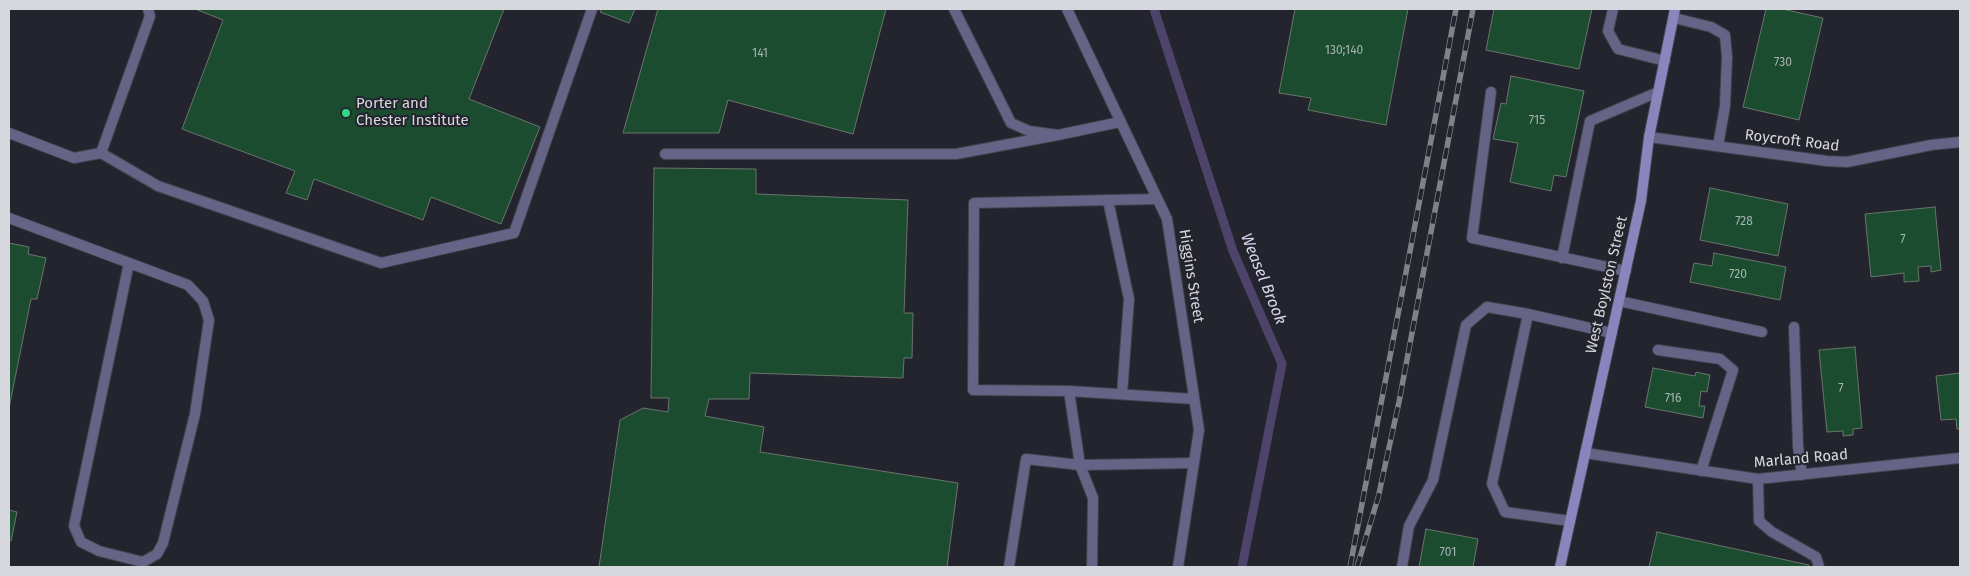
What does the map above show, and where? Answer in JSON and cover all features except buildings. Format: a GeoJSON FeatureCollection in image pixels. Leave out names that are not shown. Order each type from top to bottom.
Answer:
{"type":"FeatureCollection","features":[{"type":"Feature","properties":{"kind":"main road","name":"West Boylston Street"},"geometry":{"type":"LineString","coordinates":[[1560,567],[1641,201],[1658,92],[1675,13]]}},
{"type":"Feature","properties":{"kind":"street"},"geometry":{"type":"LineString","coordinates":[[101,153],[150,16],[148,9]]}},
{"type":"Feature","properties":{"kind":"street"},"geometry":{"type":"LineString","coordinates":[[9,133],[74,158],[101,153],[158,186],[381,263],[514,233],[592,9]]}},
{"type":"Feature","properties":{"kind":"street"},"geometry":{"type":"LineString","coordinates":[[954,9],[1011,123],[1029,131],[1058,135]]}},
{"type":"Feature","properties":{"kind":"street","name":"Higgins Street"},"geometry":{"type":"LineString","coordinates":[[1066,9],[1167,220],[1199,430],[1178,567]]}},
{"type":"Feature","properties":{"kind":"street"},"geometry":{"type":"LineString","coordinates":[[1613,9],[1608,31],[1618,49],[1665,61]]}},
{"type":"Feature","properties":{"kind":"street"},"geometry":{"type":"LineString","coordinates":[[1675,13],[1711,27],[1725,35],[1727,57],[1725,106],[1718,146]]}},
{"type":"Feature","properties":{"kind":"street"},"geometry":{"type":"LineString","coordinates":[[1491,92],[1472,238],[1626,271]]}},
{"type":"Feature","properties":{"kind":"street"},"geometry":{"type":"LineString","coordinates":[[1562,258],[1590,121],[1658,92]]}},
{"type":"Feature","properties":{"kind":"street"},"geometry":{"type":"LineString","coordinates":[[665,154],[956,154],[1120,122]]}},
{"type":"Feature","properties":{"kind":"street","name":"Roycroft Road"},"geometry":{"type":"LineString","coordinates":[[1650,137],[1827,161],[1847,162],[1931,145],[1960,142]]}},
{"type":"Feature","properties":{"kind":"street"},"geometry":{"type":"LineString","coordinates":[[1157,199],[974,203],[973,390],[1069,391],[1194,398]]}},
{"type":"Feature","properties":{"kind":"street"},"geometry":{"type":"LineString","coordinates":[[1108,200],[1129,298],[1122,394]]}},
{"type":"Feature","properties":{"kind":"street"},"geometry":{"type":"LineString","coordinates":[[9,218],[188,285],[203,301],[209,320],[195,414],[163,543],[157,554],[143,562],[99,551],[81,542],[74,526],[129,263]]}},
{"type":"Feature","properties":{"kind":"street"},"geometry":{"type":"LineString","coordinates":[[1619,301],[1762,332]]}},
{"type":"Feature","properties":{"kind":"street"},"geometry":{"type":"LineString","coordinates":[[1402,567],[1409,526],[1433,480],[1466,325],[1487,307],[1612,333]]}},
{"type":"Feature","properties":{"kind":"street"},"geometry":{"type":"LineString","coordinates":[[1528,314],[1492,484],[1505,512],[1570,521]]}},
{"type":"Feature","properties":{"kind":"street"},"geometry":{"type":"LineString","coordinates":[[1794,327],[1798,446],[1802,475]]}},
{"type":"Feature","properties":{"kind":"street"},"geometry":{"type":"LineString","coordinates":[[1658,350],[1720,360],[1733,370],[1701,471]]}},
{"type":"Feature","properties":{"kind":"street"},"geometry":{"type":"LineString","coordinates":[[1069,391],[1080,465],[1093,498],[1092,567]]}},
{"type":"Feature","properties":{"kind":"street","name":"Marland Road"},"geometry":{"type":"LineString","coordinates":[[1585,453],[1758,480],[1960,458]]}},
{"type":"Feature","properties":{"kind":"street"},"geometry":{"type":"LineString","coordinates":[[1009,567],[1026,459],[1080,465],[1194,463]]}},
{"type":"Feature","properties":{"kind":"street"},"geometry":{"type":"LineString","coordinates":[[1758,480],[1758,521],[1772,532],[1816,557],[1819,567]]}},
{"type":"Feature","properties":{"kind":"waterway","name":"Weasel Brook"},"geometry":{"type":"LineString","coordinates":[[1154,9],[1233,251],[1282,364],[1242,567]]}},
{"type":"Feature","properties":{"kind":"railway"},"geometry":{"type":"LineString","coordinates":[[1350,567],[1456,9]]}},
{"type":"Feature","properties":{"kind":"railway"},"geometry":{"type":"LineString","coordinates":[[1357,567],[1378,498],[1399,402],[1473,9]]}},
{"type":"Feature","properties":{"kind":"place","name":"Porter and Chester Institute"},"geometry":{"type":"Point","coordinates":[346,113]}}]}
